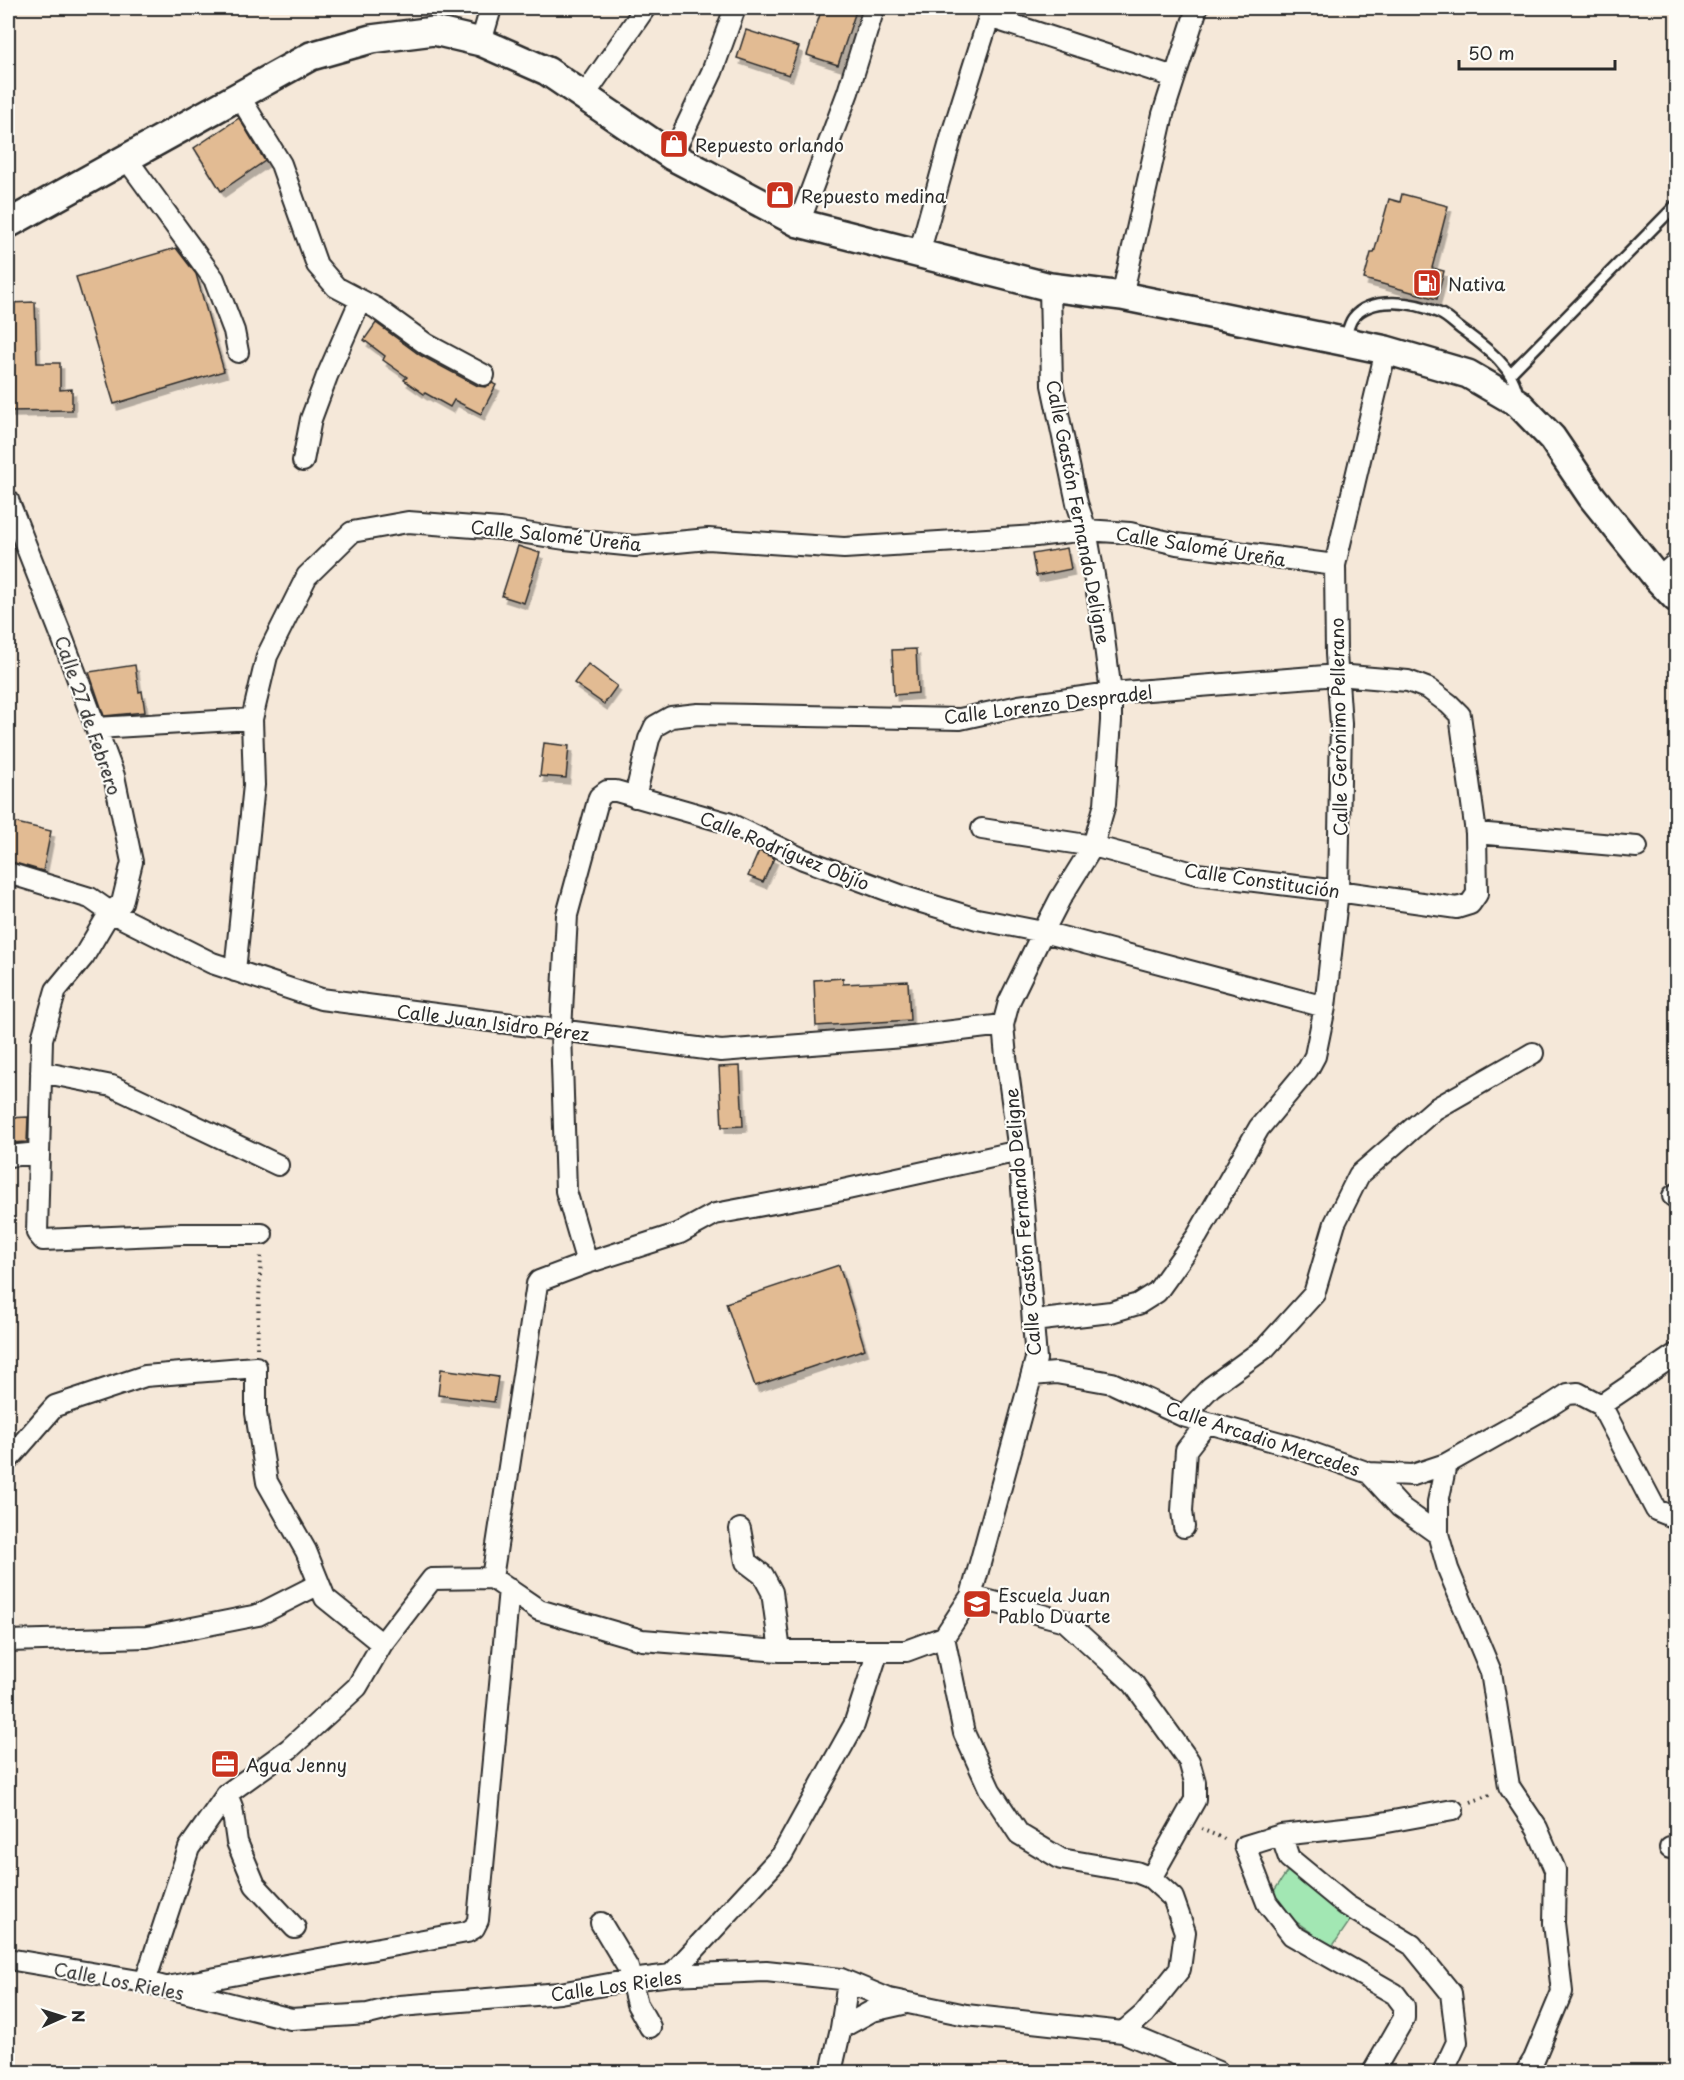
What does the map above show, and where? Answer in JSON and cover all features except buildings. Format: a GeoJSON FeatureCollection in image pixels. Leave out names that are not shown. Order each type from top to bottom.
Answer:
{"type":"FeatureCollection","features":[{"type":"Feature","properties":{"kind":"main road"},"geometry":{"type":"LineString","coordinates":[[8,224],[311,56],[371,39],[434,32],[481,42],[547,71],[672,156],[800,224],[1050,287],[1122,296],[1344,341],[1386,350],[1468,374],[1518,404],[1552,438],[1592,497],[1670,580]]}},
{"type":"Feature","properties":{"kind":"street"},"geometry":{"type":"LineString","coordinates":[[481,42],[491,8]]}},
{"type":"Feature","properties":{"kind":"street"},"geometry":{"type":"LineString","coordinates":[[584,96],[645,8]]}},
{"type":"Feature","properties":{"kind":"street"},"geometry":{"type":"LineString","coordinates":[[672,156],[712,72],[735,8]]}},
{"type":"Feature","properties":{"kind":"street"},"geometry":{"type":"LineString","coordinates":[[800,224],[848,92],[874,8]]}},
{"type":"Feature","properties":{"kind":"street"},"geometry":{"type":"LineString","coordinates":[[1122,296],[1163,114],[1197,8]]}},
{"type":"Feature","properties":{"kind":"street"},"geometry":{"type":"LineString","coordinates":[[919,254],[953,131],[991,12],[1174,77]]}},
{"type":"Feature","properties":{"kind":"street"},"geometry":{"type":"LineString","coordinates":[[239,96],[281,164],[317,265],[336,287],[376,308],[426,344],[484,375]]}},
{"type":"Feature","properties":{"kind":"street"},"geometry":{"type":"LineString","coordinates":[[126,158],[214,279],[234,331],[238,352]]}},
{"type":"Feature","properties":{"kind":"street","name":"Calle Gastón Fernando Deligne"},"geometry":{"type":"LineString","coordinates":[[944,1637],[971,1596],[1036,1359],[1019,1151],[1004,1025],[1009,1002],[1060,898],[1093,846],[1105,804],[1112,722],[1111,693],[1101,615],[1086,530],[1077,503],[1052,385],[1050,287]]}},
{"type":"Feature","properties":{"kind":"street"},"geometry":{"type":"LineString","coordinates":[[303,461],[315,408],[360,301]]}},
{"type":"Feature","properties":{"kind":"street","name":"Calle Gerónimo Pellerano"},"geometry":{"type":"LineString","coordinates":[[1034,1321],[1111,1312],[1138,1304],[1156,1292],[1197,1236],[1259,1128],[1308,1069],[1315,1056],[1325,1007],[1338,891],[1341,724],[1335,565],[1386,350]]}},
{"type":"Feature","properties":{"kind":"street","name":"Calle 27 de Febrero"},"geometry":{"type":"LineString","coordinates":[[8,500],[114,776],[132,862],[122,903],[111,912],[84,956],[56,990],[42,1039],[38,1237],[43,1240],[181,1234],[262,1234]]}},
{"type":"Feature","properties":{"kind":"street","name":"Calle Salomé Ureña"},"geometry":{"type":"LineString","coordinates":[[235,971],[254,785],[252,719],[267,656],[307,576],[352,532],[408,522],[500,529],[565,539],[635,546],[708,539],[844,548],[1036,536],[1086,530],[1130,534],[1176,544],[1335,565]]}},
{"type":"Feature","properties":{"kind":"street","name":"Calle Lorenzo Despradel"},"geometry":{"type":"LineString","coordinates":[[635,797],[649,739],[655,726],[671,717],[698,714],[960,719],[1018,705],[1111,693],[1338,675],[1408,681],[1429,689],[1449,704],[1460,716],[1476,833]]}},
{"type":"Feature","properties":{"kind":"street"},"geometry":{"type":"LineString","coordinates":[[96,728],[252,719]]}},
{"type":"Feature","properties":{"kind":"street","name":"Calle Rodríguez Objío"},"geometry":{"type":"LineString","coordinates":[[587,1263],[566,1191],[561,1031],[567,915],[599,796],[607,791],[616,791],[728,824],[803,858],[908,898],[977,920],[1043,933],[1325,1007]]}},
{"type":"Feature","properties":{"kind":"street","name":"Calle Constitución"},"geometry":{"type":"LineString","coordinates":[[982,829],[1093,846],[1197,874],[1456,908],[1470,904],[1477,894],[1476,833]]}},
{"type":"Feature","properties":{"kind":"street"},"geometry":{"type":"LineString","coordinates":[[1476,833],[1637,847]]}},
{"type":"Feature","properties":{"kind":"street","name":"Calle Juan Isidro Pérez"},"geometry":{"type":"LineString","coordinates":[[8,873],[90,898],[111,912],[212,963],[321,999],[721,1052],[903,1037],[1004,1025]]}},
{"type":"Feature","properties":{"kind":"street"},"geometry":{"type":"LineString","coordinates":[[1183,1416],[1211,1387],[1265,1348],[1314,1294],[1335,1223],[1359,1175],[1435,1109],[1533,1053]]}},
{"type":"Feature","properties":{"kind":"street"},"geometry":{"type":"LineString","coordinates":[[41,1072],[112,1086],[278,1165]]}},
{"type":"Feature","properties":{"kind":"street"},"geometry":{"type":"LineString","coordinates":[[492,1578],[537,1284],[543,1278],[680,1233],[715,1214],[843,1190],[1019,1151]]}},
{"type":"Feature","properties":{"kind":"street"},"geometry":{"type":"LineString","coordinates":[[8,1156],[39,1153]]}},
{"type":"Feature","properties":{"kind":"street"},"geometry":{"type":"LineString","coordinates":[[1677,1354],[1601,1405],[1656,1510],[1677,1518]]}},
{"type":"Feature","properties":{"kind":"street"},"geometry":{"type":"LineString","coordinates":[[8,1460],[55,1406],[145,1376],[256,1366],[256,1413],[267,1482],[306,1551],[325,1598],[382,1644]]}},
{"type":"Feature","properties":{"kind":"street","name":"Calle Arcadio Mercedes"},"geometry":{"type":"LineString","coordinates":[[1032,1375],[1056,1372],[1112,1383],[1183,1416],[1295,1447],[1369,1473],[1413,1475],[1446,1464],[1568,1394],[1578,1393],[1601,1405]]}},
{"type":"Feature","properties":{"kind":"street"},"geometry":{"type":"LineString","coordinates":[[1184,1527],[1182,1511],[1186,1450],[1207,1423]]}},
{"type":"Feature","properties":{"kind":"street"},"geometry":{"type":"LineString","coordinates":[[1446,1464],[1438,1502],[1438,1534],[1448,1569],[1491,1672],[1509,1786],[1537,1828],[1555,1870],[1554,1923],[1562,1992],[1526,2073]]}},
{"type":"Feature","properties":{"kind":"street"},"geometry":{"type":"LineString","coordinates":[[1369,1473],[1400,1507],[1438,1534]]}},
{"type":"Feature","properties":{"kind":"street"},"geometry":{"type":"LineString","coordinates":[[740,1530],[746,1562],[763,1575],[772,1592],[780,1651]]}},
{"type":"Feature","properties":{"kind":"street"},"geometry":{"type":"LineString","coordinates":[[509,1589],[478,1920],[474,1928],[467,1932],[154,1985],[189,1848],[227,1794],[289,1749],[357,1687],[382,1644],[432,1579],[492,1578],[509,1589],[539,1610],[642,1640],[780,1651],[906,1651],[944,1637],[964,1733],[990,1790],[1019,1834],[1061,1859],[1136,1872],[1151,1878],[1173,1898],[1185,1932],[1180,1969],[1144,2014],[1123,2032]]}},
{"type":"Feature","properties":{"kind":"street"},"geometry":{"type":"LineString","coordinates":[[8,1641],[147,1637],[258,1615],[319,1584]]}},
{"type":"Feature","properties":{"kind":"street"},"geometry":{"type":"LineString","coordinates":[[971,1596],[1065,1621],[1133,1683],[1189,1761],[1195,1782],[1195,1800],[1151,1878]]}},
{"type":"Feature","properties":{"kind":"street"},"geometry":{"type":"LineString","coordinates":[[671,1975],[783,1855],[854,1725],[878,1651]]}},
{"type":"Feature","properties":{"kind":"street"},"geometry":{"type":"LineString","coordinates":[[227,1794],[232,1807],[237,1842],[255,1885],[295,1928]]}},
{"type":"Feature","properties":{"kind":"street"},"geometry":{"type":"LineString","coordinates":[[1373,2073],[1404,2018],[1404,2006],[1395,1994],[1292,1935],[1267,1903],[1245,1846],[1281,1835],[1371,1826],[1453,1810]]}},
{"type":"Feature","properties":{"kind":"street"},"geometry":{"type":"LineString","coordinates":[[1281,1835],[1289,1858],[1347,1905],[1412,1945],[1451,1993],[1457,2042],[1443,2073]]}},
{"type":"Feature","properties":{"kind":"street"},"geometry":{"type":"LineString","coordinates":[[601,1923],[628,1968],[637,2004],[650,2027]]}},
{"type":"Feature","properties":{"kind":"street","name":"Calle Los Rieles"},"geometry":{"type":"LineString","coordinates":[[8,1959],[154,1985],[291,2019],[368,2014],[400,2007],[560,1994],[631,1980],[671,1975],[766,1971],[841,1979],[889,1999],[966,2015],[1123,2032],[1218,2073]]}},
{"type":"Feature","properties":{"kind":"street"},"geometry":{"type":"LineString","coordinates":[[831,2073],[848,1982]]}},
{"type":"Feature","properties":{"kind":"street"},"geometry":{"type":"LineString","coordinates":[[841,2028],[872,2011],[909,2003]]}},
{"type":"Feature","properties":{"kind":"lane"},"geometry":{"type":"LineString","coordinates":[[1510,374],[1676,206]]}},
{"type":"Feature","properties":{"kind":"lane"},"geometry":{"type":"LineString","coordinates":[[1344,341],[1352,318],[1366,306],[1390,302],[1440,313],[1488,350],[1510,374],[1517,388],[1518,404]]}},
{"type":"Feature","properties":{"kind":"path"},"geometry":{"type":"LineString","coordinates":[[256,1366],[262,1234]]}},
{"type":"Feature","properties":{"kind":"path"},"geometry":{"type":"LineString","coordinates":[[1453,1810],[1509,1786]]}},
{"type":"Feature","properties":{"kind":"path"},"geometry":{"type":"LineString","coordinates":[[1183,1823],[1245,1846]]}},
{"type":"Feature","properties":{"kind":"green space"},"geometry":{"type":"Polygon","coordinates":[[[1289,1869],[1354,1915],[1332,1947],[1267,1901],[1289,1869]]]}},
{"type":"Feature","properties":{"kind":"place","name":"Repuesto orlando"},"geometry":{"type":"Point","coordinates":[674,144]}},
{"type":"Feature","properties":{"kind":"place","name":"Repuesto medina"},"geometry":{"type":"Point","coordinates":[780,195]}},
{"type":"Feature","properties":{"kind":"place","name":"Nativa"},"geometry":{"type":"Point","coordinates":[1427,283]}},
{"type":"Feature","properties":{"kind":"place","name":"Escuela Juan Pablo Duarte"},"geometry":{"type":"Point","coordinates":[977,1604]}},
{"type":"Feature","properties":{"kind":"place","name":"Agua Jenny"},"geometry":{"type":"Point","coordinates":[225,1764]}}]}
